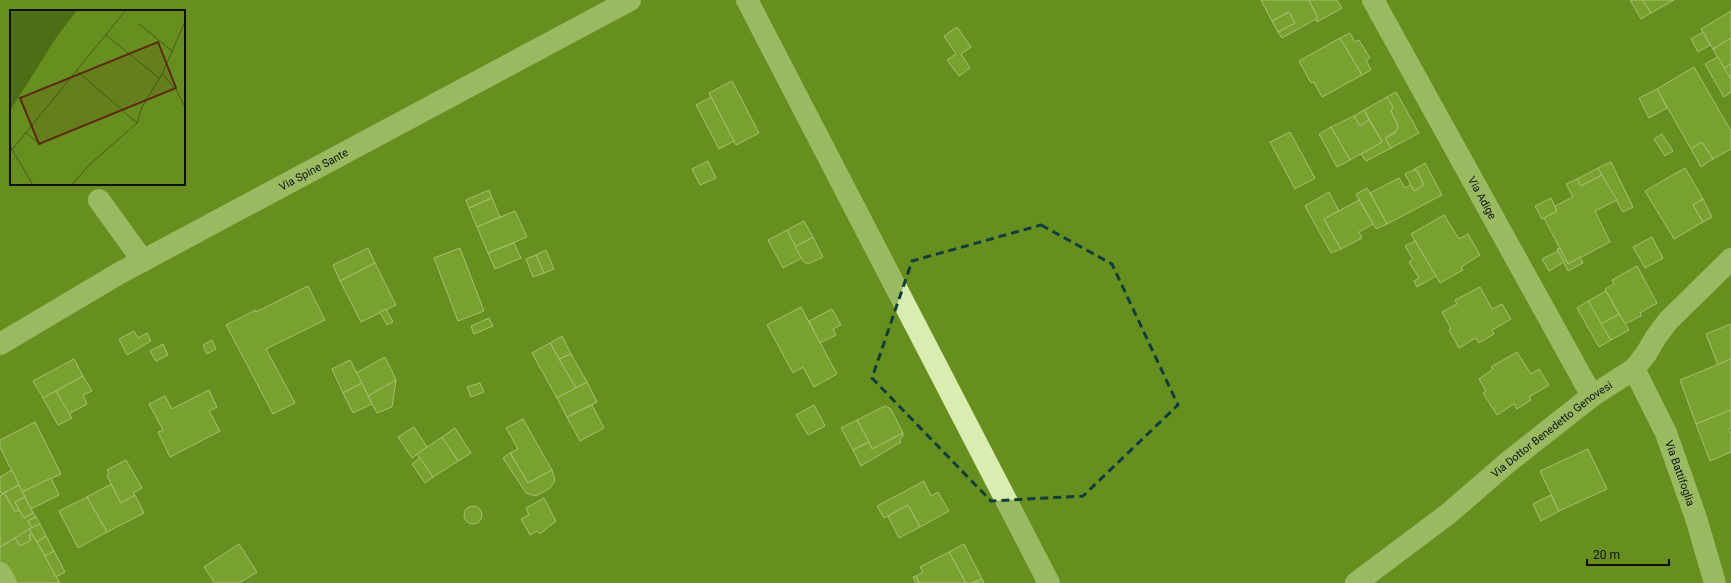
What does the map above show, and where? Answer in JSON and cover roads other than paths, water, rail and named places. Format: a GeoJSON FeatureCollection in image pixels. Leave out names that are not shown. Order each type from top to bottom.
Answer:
{"type":"FeatureCollection","features":[{"type":"Feature","properties":{"kind":"street","name":"Via Spine Sante"},"geometry":{"type":"LineString","coordinates":[[0,344],[118,274],[630,0]]}},
{"type":"Feature","properties":{"kind":"street"},"geometry":{"type":"LineString","coordinates":[[747,0],[1049,583]]}},
{"type":"Feature","properties":{"kind":"street","name":"Via Adige"},"geometry":{"type":"LineString","coordinates":[[1373,0],[1592,396]]}},
{"type":"Feature","properties":{"kind":"street"},"geometry":{"type":"LineString","coordinates":[[99,200],[143,261]]}},
{"type":"Feature","properties":{"kind":"street","name":"Via Dottor Benedetto Genovesi"},"geometry":{"type":"LineString","coordinates":[[1356,583],[1448,514],[1507,463],[1592,396],[1634,369],[1668,321],[1731,259]]}},
{"type":"Feature","properties":{"kind":"street","name":"Via Battifoglia"},"geometry":{"type":"LineString","coordinates":[[1634,369],[1666,433],[1696,518],[1715,583]]}},
{"type":"Feature","properties":{"kind":"street"},"geometry":{"type":"LineString","coordinates":[[0,573],[6,583]]}}]}
